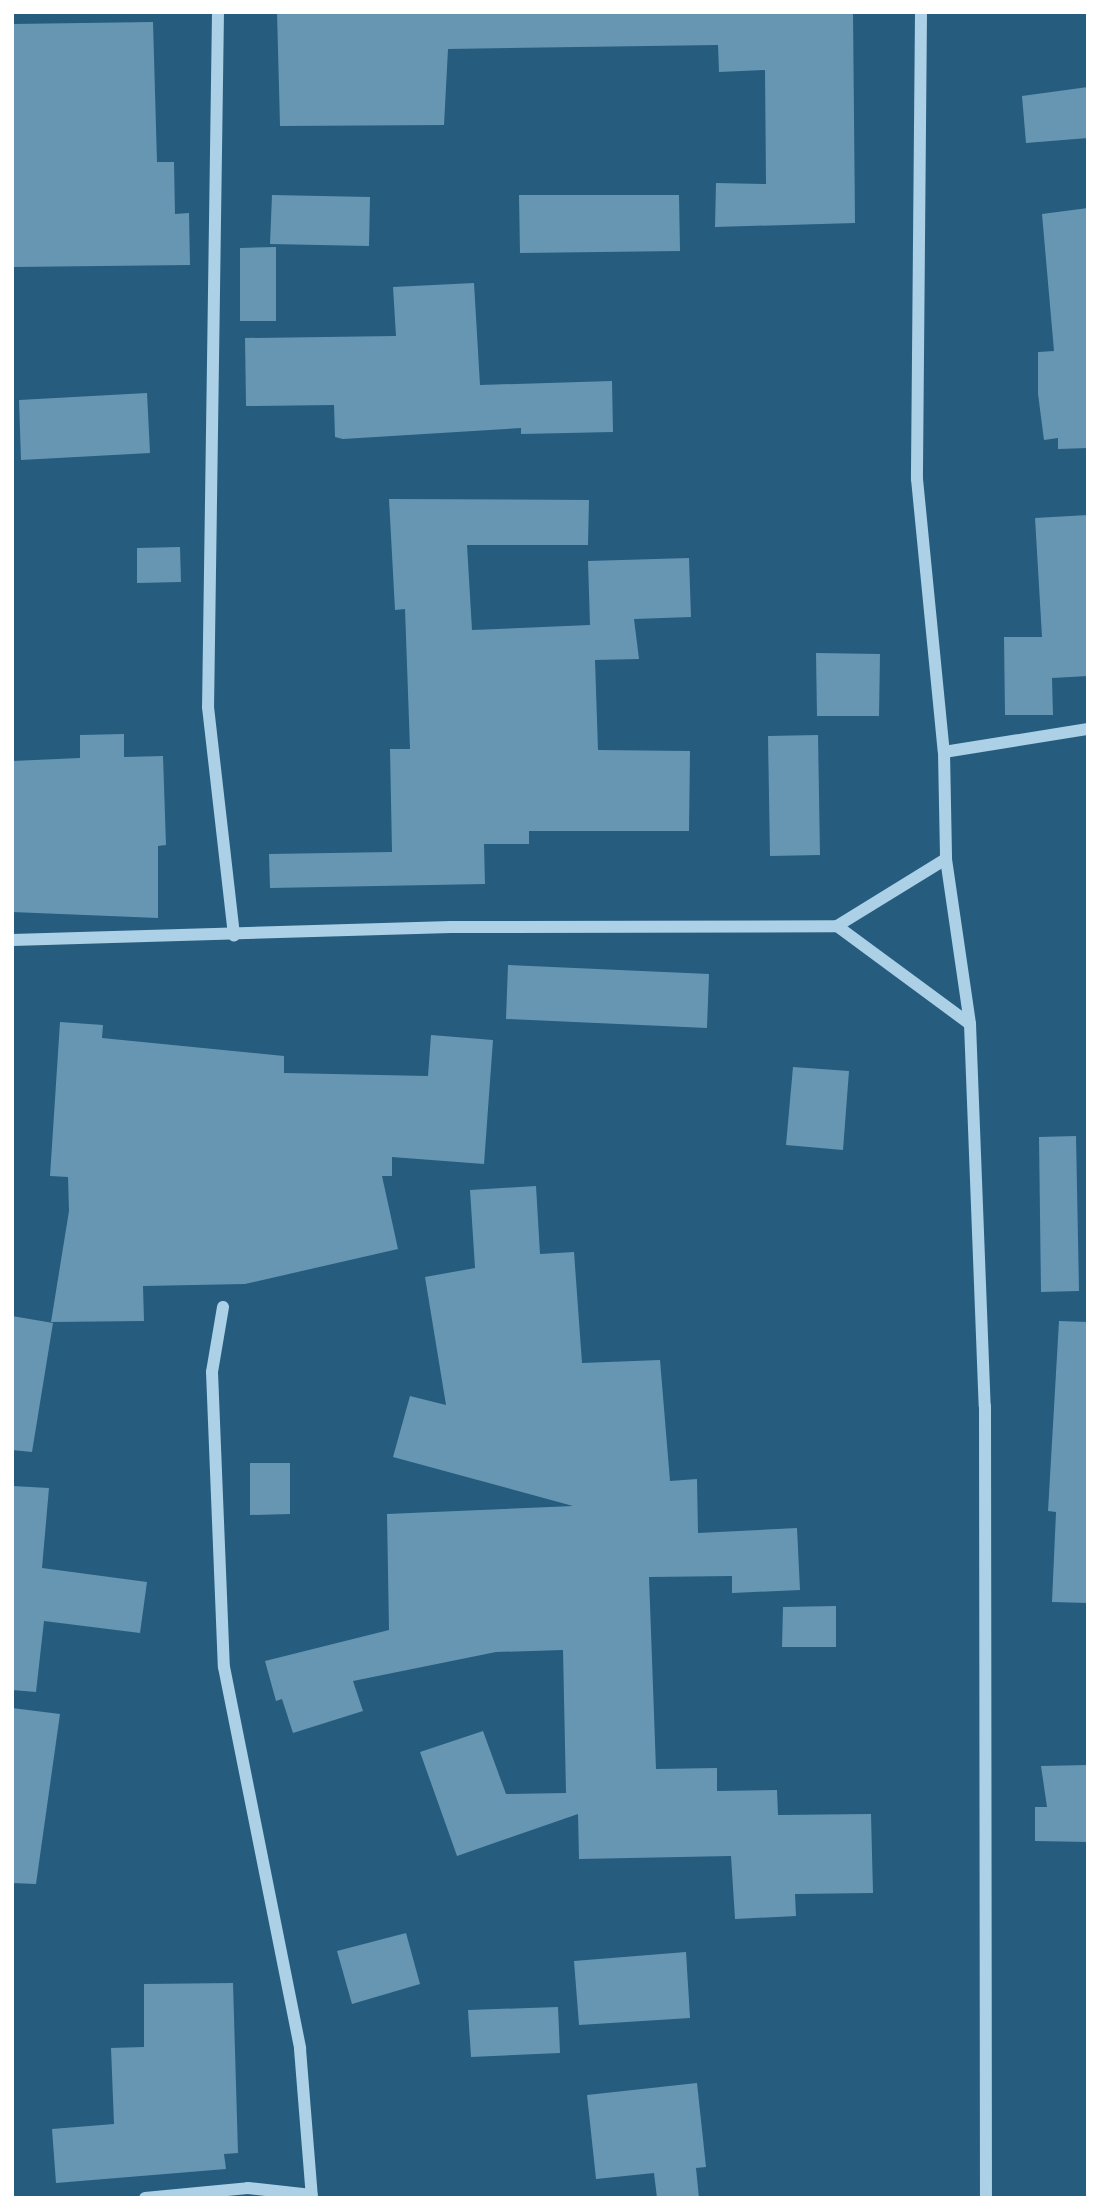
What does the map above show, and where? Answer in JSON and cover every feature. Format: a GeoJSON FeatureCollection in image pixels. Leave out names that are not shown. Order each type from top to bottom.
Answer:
{"type":"FeatureCollection","features":[{"type":"Feature","properties":{"kind":"street"},"geometry":{"type":"LineString","coordinates":[[218,12],[208,707],[234,936]]}},
{"type":"Feature","properties":{"kind":"street"},"geometry":{"type":"LineString","coordinates":[[920,12],[917,479],[944,752],[946,859],[970,1024],[985,1406],[986,2198]]}},
{"type":"Feature","properties":{"kind":"street"},"geometry":{"type":"LineString","coordinates":[[944,752],[1088,729]]}},
{"type":"Feature","properties":{"kind":"street"},"geometry":{"type":"LineString","coordinates":[[12,940],[234,936],[451,927],[836,926],[946,859]]}},
{"type":"Feature","properties":{"kind":"street"},"geometry":{"type":"LineString","coordinates":[[836,926],[970,1024]]}},
{"type":"Feature","properties":{"kind":"street"},"geometry":{"type":"LineString","coordinates":[[145,2198],[248,2188],[312,2197],[300,2049],[223,1667],[212,1372],[223,1307]]}},
{"type":"Feature","properties":{"kind":"building"},"geometry":{"type":"Polygon","coordinates":[[[277,12],[853,12],[855,223],[715,227],[716,183],[766,184],[765,70],[719,72],[718,45],[448,49],[444,125],[280,126],[277,12]]]}},
{"type":"Feature","properties":{"kind":"building"},"geometry":{"type":"Polygon","coordinates":[[[153,22],[157,162],[174,162],[175,214],[189,213],[190,265],[12,267],[12,24],[153,22]]]}},
{"type":"Feature","properties":{"kind":"building"},"geometry":{"type":"Polygon","coordinates":[[[1088,87],[1088,138],[1026,143],[1022,96],[1088,87]]]}},
{"type":"Feature","properties":{"kind":"building"},"geometry":{"type":"Polygon","coordinates":[[[272,195],[370,197],[369,246],[270,244],[272,195]]]}},
{"type":"Feature","properties":{"kind":"building"},"geometry":{"type":"Polygon","coordinates":[[[519,195],[679,195],[680,251],[520,253],[519,195]]]}},
{"type":"Feature","properties":{"kind":"building"},"geometry":{"type":"Polygon","coordinates":[[[1088,208],[1088,448],[1058,449],[1058,438],[1044,440],[1038,394],[1038,352],[1054,351],[1042,214],[1088,208]]]}},
{"type":"Feature","properties":{"kind":"building"},"geometry":{"type":"Polygon","coordinates":[[[276,247],[276,321],[240,321],[240,248],[276,247]]]}},
{"type":"Feature","properties":{"kind":"building"},"geometry":{"type":"Polygon","coordinates":[[[474,283],[480,385],[612,381],[613,432],[521,434],[521,428],[343,439],[335,437],[334,405],[246,406],[245,338],[396,336],[393,287],[474,283]]]}},
{"type":"Feature","properties":{"kind":"building"},"geometry":{"type":"Polygon","coordinates":[[[147,393],[150,453],[21,460],[19,400],[147,393]]]}},
{"type":"Feature","properties":{"kind":"building"},"geometry":{"type":"Polygon","coordinates":[[[389,499],[589,500],[588,545],[467,545],[472,630],[590,625],[588,561],[689,558],[691,617],[634,619],[639,659],[595,660],[598,750],[690,751],[689,831],[529,831],[529,844],[484,844],[485,884],[270,888],[269,854],[392,852],[390,749],[410,749],[405,609],[395,610],[389,499]]]}},
{"type":"Feature","properties":{"kind":"building"},"geometry":{"type":"Polygon","coordinates":[[[1088,515],[1088,676],[1052,678],[1053,715],[1005,715],[1004,637],[1042,637],[1035,518],[1088,515]]]}},
{"type":"Feature","properties":{"kind":"building"},"geometry":{"type":"Polygon","coordinates":[[[180,547],[181,582],[137,583],[137,548],[180,547]]]}},
{"type":"Feature","properties":{"kind":"building"},"geometry":{"type":"Polygon","coordinates":[[[816,653],[880,654],[879,716],[817,716],[816,653]]]}},
{"type":"Feature","properties":{"kind":"building"},"geometry":{"type":"Polygon","coordinates":[[[124,734],[124,757],[163,756],[166,845],[158,846],[158,918],[12,912],[12,761],[80,758],[80,735],[124,734]]]}},
{"type":"Feature","properties":{"kind":"building"},"geometry":{"type":"Polygon","coordinates":[[[818,735],[820,855],[770,856],[768,736],[818,735]]]}},
{"type":"Feature","properties":{"kind":"building"},"geometry":{"type":"Polygon","coordinates":[[[508,965],[709,974],[707,1028],[506,1019],[508,965]]]}},
{"type":"Feature","properties":{"kind":"building"},"geometry":{"type":"Polygon","coordinates":[[[60,1022],[103,1025],[102,1038],[284,1056],[284,1073],[428,1076],[431,1035],[493,1040],[484,1164],[392,1157],[392,1176],[382,1176],[398,1249],[245,1284],[143,1286],[144,1321],[51,1322],[69,1211],[68,1177],[50,1176],[60,1022]]]}},
{"type":"Feature","properties":{"kind":"building"},"geometry":{"type":"Polygon","coordinates":[[[793,1067],[849,1071],[843,1150],[786,1145],[793,1067]]]}},
{"type":"Feature","properties":{"kind":"building"},"geometry":{"type":"Polygon","coordinates":[[[1076,1136],[1079,1291],[1041,1292],[1039,1137],[1076,1136]]]}},
{"type":"Feature","properties":{"kind":"building"},"geometry":{"type":"Polygon","coordinates":[[[536,1186],[540,1254],[574,1252],[582,1363],[660,1360],[670,1481],[697,1479],[698,1533],[797,1528],[800,1590],[732,1593],[732,1576],[649,1577],[656,1769],[717,1768],[717,1791],[777,1790],[778,1815],[871,1814],[873,1893],[795,1894],[796,1916],[735,1919],[731,1856],[579,1859],[578,1814],[457,1856],[420,1752],[483,1731],[506,1794],[566,1793],[563,1650],[496,1652],[353,1681],[363,1711],[293,1733],[282,1699],[276,1701],[265,1661],[389,1630],[387,1514],[573,1506],[393,1457],[410,1396],[446,1405],[425,1277],[475,1268],[470,1190],[536,1186]]]}},
{"type":"Feature","properties":{"kind":"building"},"geometry":{"type":"Polygon","coordinates":[[[12,1316],[53,1323],[32,1452],[12,1450],[12,1316]]]}},
{"type":"Feature","properties":{"kind":"building"},"geometry":{"type":"Polygon","coordinates":[[[1059,1321],[1088,1322],[1088,1603],[1052,1602],[1056,1512],[1048,1511],[1059,1321]]]}},
{"type":"Feature","properties":{"kind":"building"},"geometry":{"type":"Polygon","coordinates":[[[250,1463],[290,1463],[290,1514],[250,1515],[250,1463]]]}},
{"type":"Feature","properties":{"kind":"building"},"geometry":{"type":"Polygon","coordinates":[[[12,1486],[49,1488],[42,1568],[147,1582],[140,1633],[44,1621],[36,1692],[12,1690],[12,1486]]]}},
{"type":"Feature","properties":{"kind":"building"},"geometry":{"type":"Polygon","coordinates":[[[836,1606],[836,1647],[782,1647],[783,1607],[836,1606]]]}},
{"type":"Feature","properties":{"kind":"building"},"geometry":{"type":"Polygon","coordinates":[[[12,1708],[60,1714],[36,1884],[12,1883],[12,1708]]]}},
{"type":"Feature","properties":{"kind":"building"},"geometry":{"type":"Polygon","coordinates":[[[1088,1765],[1088,1842],[1035,1841],[1035,1807],[1047,1807],[1041,1766],[1088,1765]]]}},
{"type":"Feature","properties":{"kind":"building"},"geometry":{"type":"Polygon","coordinates":[[[406,1933],[420,1984],[352,2004],[337,1951],[406,1933]]]}},
{"type":"Feature","properties":{"kind":"building"},"geometry":{"type":"Polygon","coordinates":[[[686,1952],[690,2018],[579,2025],[574,1961],[686,1952]]]}},
{"type":"Feature","properties":{"kind":"building"},"geometry":{"type":"Polygon","coordinates":[[[233,1983],[238,2153],[224,2154],[226,2169],[56,2183],[52,2129],[114,2124],[111,2048],[144,2047],[144,1984],[233,1983]]]}},
{"type":"Feature","properties":{"kind":"building"},"geometry":{"type":"Polygon","coordinates":[[[558,2007],[560,2053],[471,2057],[468,2010],[558,2007]]]}},
{"type":"Feature","properties":{"kind":"building"},"geometry":{"type":"Polygon","coordinates":[[[697,2083],[706,2167],[696,2168],[699,2198],[657,2198],[654,2173],[596,2179],[587,2095],[697,2083]]]}}]}
